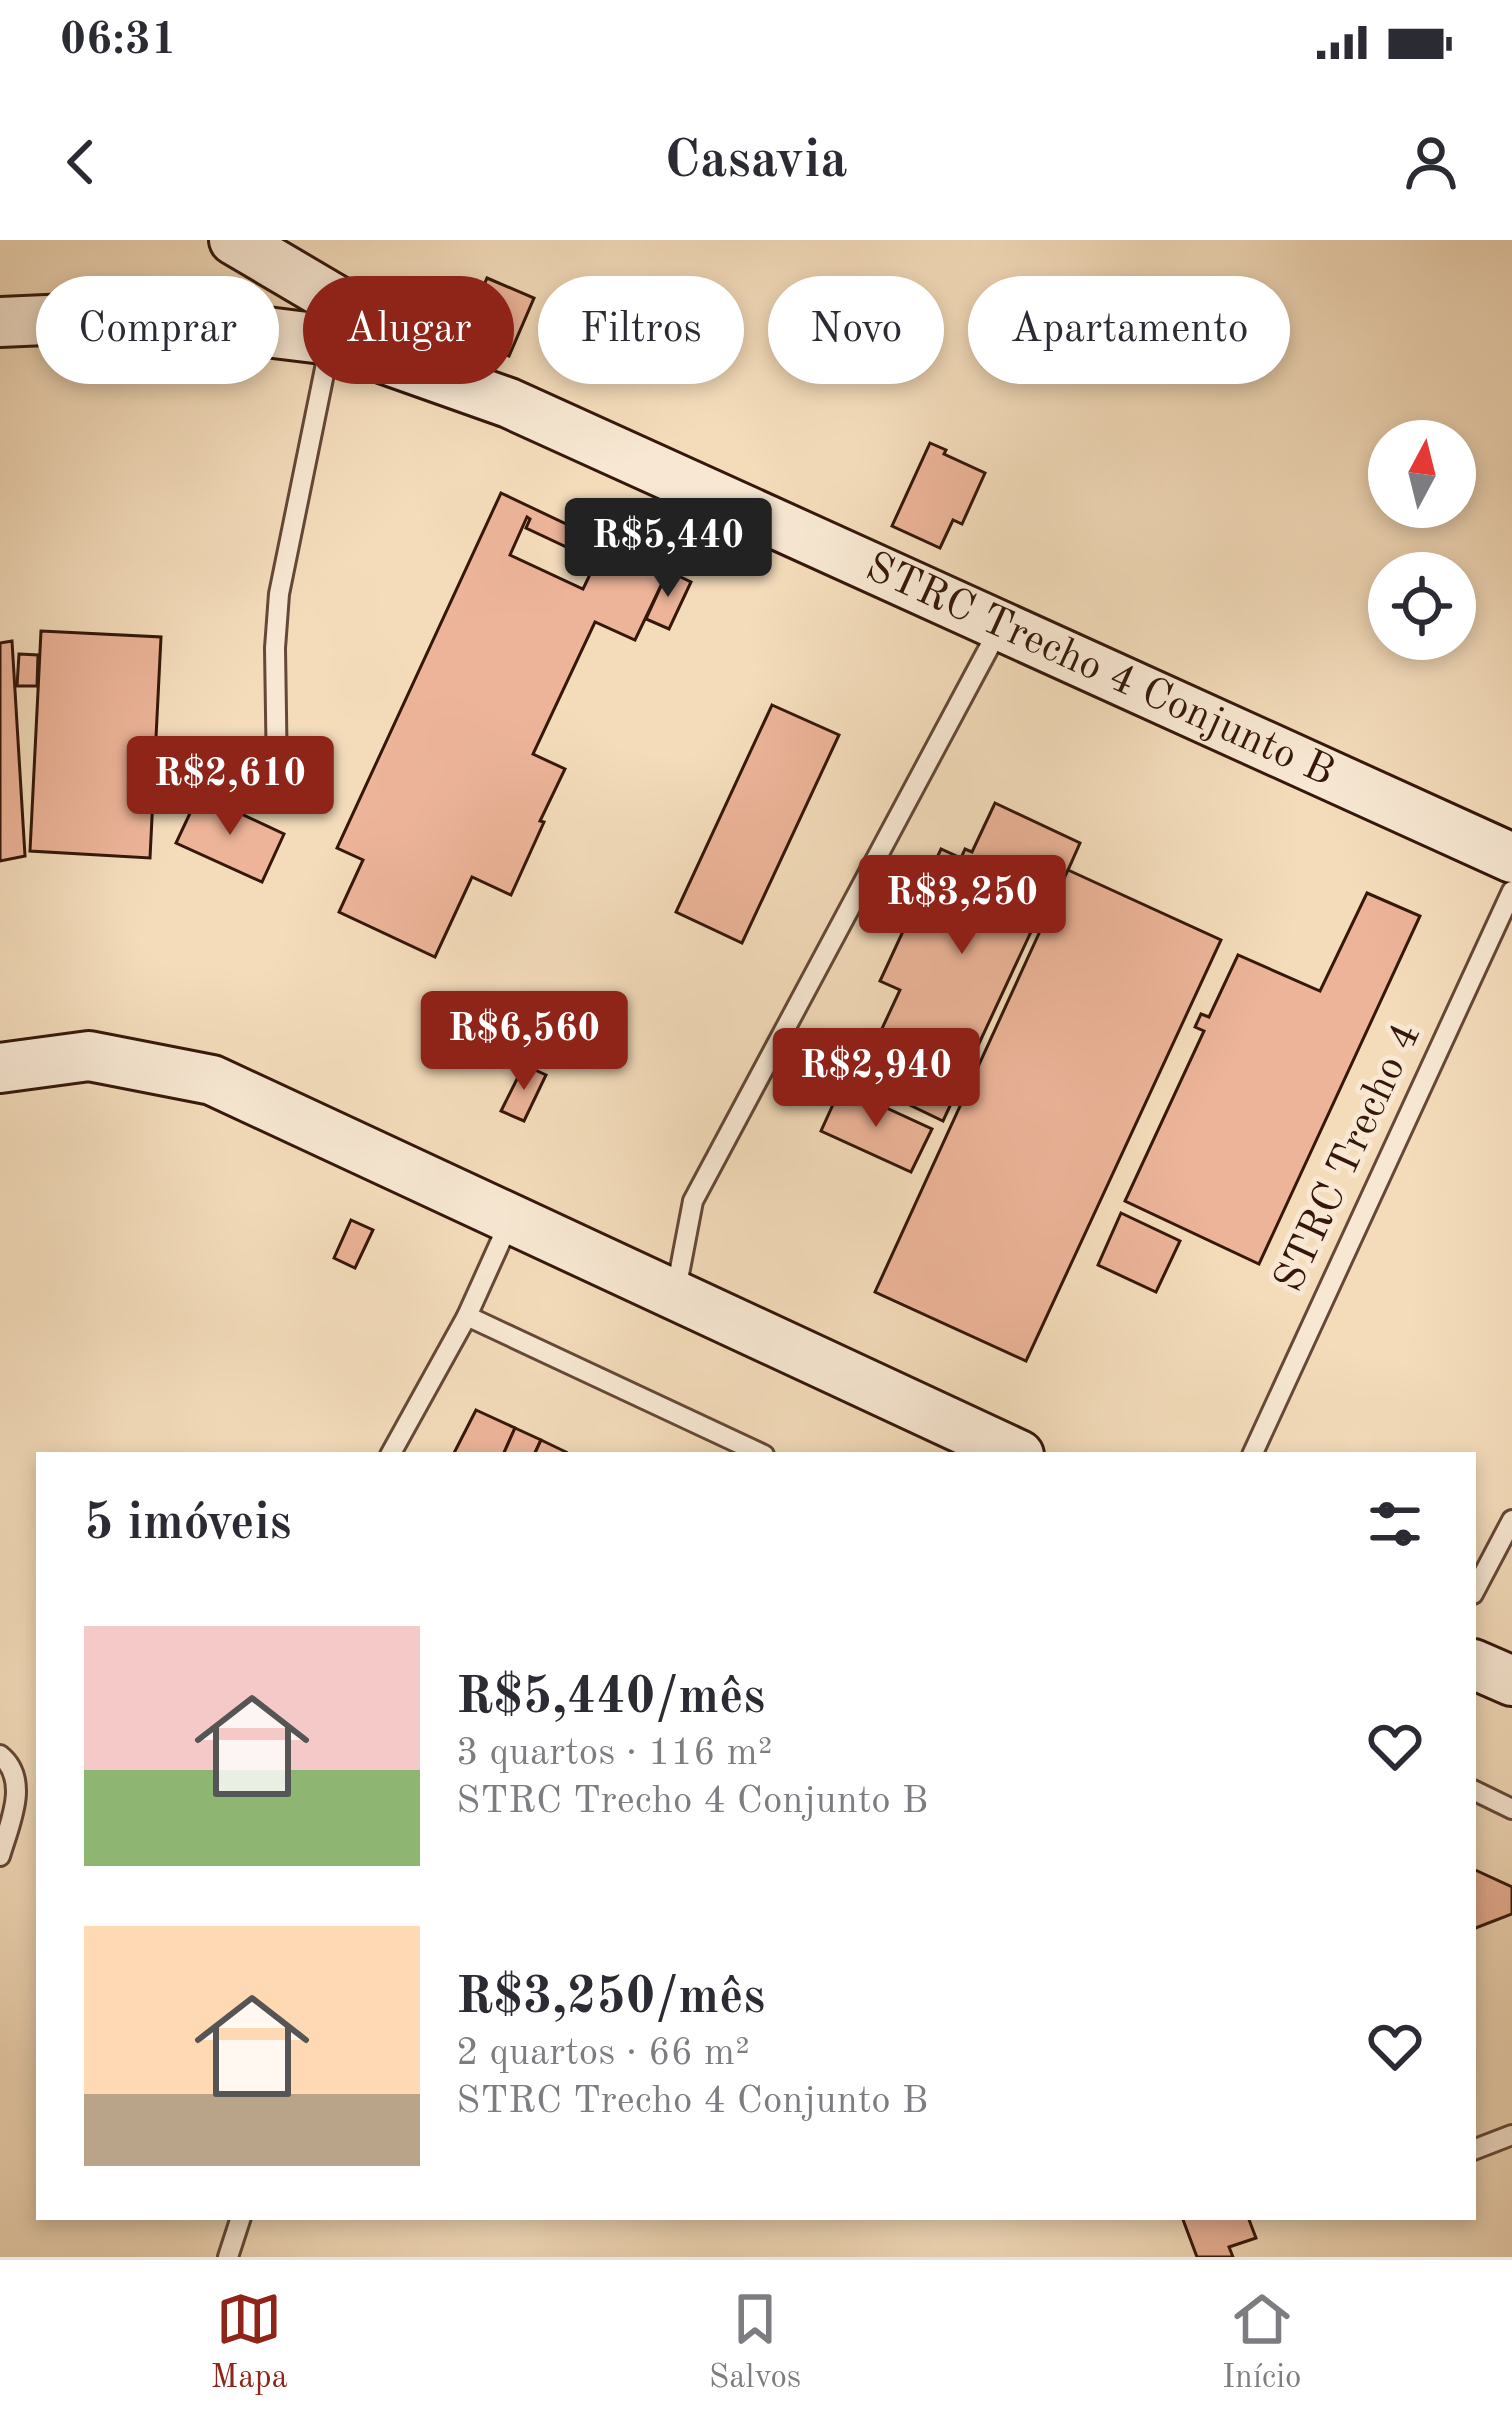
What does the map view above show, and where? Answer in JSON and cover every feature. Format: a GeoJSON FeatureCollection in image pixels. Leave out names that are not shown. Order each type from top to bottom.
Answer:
{"type":"FeatureCollection","features":[{"type":"Feature","properties":{"kind":"street"},"geometry":{"type":"LineString","coordinates":[[234,240],[509,403]]}},
{"type":"Feature","properties":{"kind":"street","name":"STRC Trecho 4 Conjunto B"},"geometry":{"type":"LineString","coordinates":[[0,322],[136,316],[303,337]]}},
{"type":"Feature","properties":{"kind":"street","name":"STRC Trecho 4 Conjunto B"},"geometry":{"type":"LineString","coordinates":[[455,384],[509,403],[1512,858]]}},
{"type":"Feature","properties":{"kind":"street"},"geometry":{"type":"LineString","coordinates":[[0,1068],[88,1056],[212,1080],[1013,1452]]}},
{"type":"Feature","properties":{"kind":"street"},"geometry":{"type":"LineString","coordinates":[[1476,1665],[1512,1682]]}},
{"type":"Feature","properties":{"kind":"lane"},"geometry":{"type":"LineString","coordinates":[[277,778],[279,594],[322,384]]}},
{"type":"Feature","properties":{"kind":"lane"},"geometry":{"type":"LineString","coordinates":[[675,1295],[693,1201],[1001,625]]}},
{"type":"Feature","properties":{"kind":"lane","name":"STRC Trecho 4"},"geometry":{"type":"LineString","coordinates":[[1253,1452],[1512,891]]}},
{"type":"Feature","properties":{"kind":"lane"},"geometry":{"type":"LineString","coordinates":[[392,1452],[467,1316],[511,1219]]}},
{"type":"Feature","properties":{"kind":"lane"},"geometry":{"type":"LineString","coordinates":[[467,1316],[758,1452]]}},
{"type":"Feature","properties":{"kind":"lane"},"geometry":{"type":"LineString","coordinates":[[1476,1588],[1512,1520]]}},
{"type":"Feature","properties":{"kind":"lane"},"geometry":{"type":"LineString","coordinates":[[0,1755],[9,1763],[18,1792],[0,1856]]}},
{"type":"Feature","properties":{"kind":"lane"},"geometry":{"type":"LineString","coordinates":[[1476,1791],[1512,1809]]}},
{"type":"Feature","properties":{"kind":"lane"},"geometry":{"type":"LineString","coordinates":[[1476,2149],[1512,2135]]}},
{"type":"Feature","properties":{"kind":"lane"},"geometry":{"type":"LineString","coordinates":[[228,2257],[240,2220]]}},
{"type":"Feature","properties":{"kind":"building"},"geometry":{"type":"Polygon","coordinates":[[[514,289],[534,298],[514,344],[514,289]]]}},
{"type":"Feature","properties":{"kind":"building"},"geometry":{"type":"Polygon","coordinates":[[[930,443],[985,473],[962,524],[953,520],[940,548],[892,526],[930,443]]]}},
{"type":"Feature","properties":{"kind":"building"},"geometry":{"type":"Polygon","coordinates":[[[501,493],[585,533],[577,552],[526,528],[527,517],[510,555],[583,589],[597,560],[591,557],[599,539],[668,571],[635,640],[595,622],[533,754],[565,769],[511,895],[472,877],[435,957],[339,912],[363,860],[337,848],[501,493]]]}},
{"type":"Feature","properties":{"kind":"building"},"geometry":{"type":"Polygon","coordinates":[[[668,571],[691,582],[669,629],[646,619],[668,571]]]}},
{"type":"Feature","properties":{"kind":"building"},"geometry":{"type":"Polygon","coordinates":[[[41,631],[161,637],[150,858],[30,851],[41,631]]]}},
{"type":"Feature","properties":{"kind":"building"},"geometry":{"type":"Polygon","coordinates":[[[12,641],[25,856],[0,861],[0,643],[12,641]]]}},
{"type":"Feature","properties":{"kind":"building"},"geometry":{"type":"Polygon","coordinates":[[[19,654],[38,655],[37,686],[17,686],[19,654]]]}},
{"type":"Feature","properties":{"kind":"building"},"geometry":{"type":"Polygon","coordinates":[[[772,705],[839,735],[742,943],[676,912],[772,705]]]}},
{"type":"Feature","properties":{"kind":"building"},"geometry":{"type":"Polygon","coordinates":[[[199,794],[284,834],[262,882],[176,843],[199,794]]]}},
{"type":"Feature","properties":{"kind":"building"},"geometry":{"type":"Polygon","coordinates":[[[995,803],[1080,843],[1056,897],[1049,893],[943,1121],[858,1080],[900,990],[880,981],[941,849],[961,858],[965,849],[972,852],[995,803]]]}},
{"type":"Feature","properties":{"kind":"building"},"geometry":{"type":"Polygon","coordinates":[[[1068,870],[1221,940],[1026,1361],[875,1292],[1068,870]]]}},
{"type":"Feature","properties":{"kind":"building"},"geometry":{"type":"Polygon","coordinates":[[[1367,893],[1420,916],[1259,1264],[1125,1201],[1204,1031],[1195,1027],[1201,1014],[1209,1017],[1238,955],[1320,991],[1367,893]]]}},
{"type":"Feature","properties":{"kind":"building"},"geometry":{"type":"Polygon","coordinates":[[[524,1065],[546,1075],[524,1121],[501,1111],[524,1065]]]}},
{"type":"Feature","properties":{"kind":"building"},"geometry":{"type":"Polygon","coordinates":[[[841,1087],[932,1129],[911,1172],[821,1131],[841,1087]]]}},
{"type":"Feature","properties":{"kind":"building"},"geometry":{"type":"Polygon","coordinates":[[[1121,1213],[1180,1241],[1156,1292],[1098,1265],[1121,1213]]]}},
{"type":"Feature","properties":{"kind":"building"},"geometry":{"type":"Polygon","coordinates":[[[351,1220],[373,1230],[355,1268],[334,1258],[351,1220]]]}},
{"type":"Feature","properties":{"kind":"building"},"geometry":{"type":"Polygon","coordinates":[[[476,1410],[515,1428],[504,1452],[455,1452],[476,1410]]]}},
{"type":"Feature","properties":{"kind":"building"},"geometry":{"type":"Polygon","coordinates":[[[515,1428],[541,1440],[535,1452],[504,1452],[515,1428]]]}},
{"type":"Feature","properties":{"kind":"building"},"geometry":{"type":"Polygon","coordinates":[[[541,1440],[566,1452],[535,1452],[541,1440]]]}},
{"type":"Feature","properties":{"kind":"building"},"geometry":{"type":"Polygon","coordinates":[[[1476,1870],[1512,1887],[1512,1914],[1476,1928],[1476,1870]]]}},
{"type":"Feature","properties":{"kind":"building"},"geometry":{"type":"Polygon","coordinates":[[[1183,2220],[1249,2220],[1256,2238],[1229,2247],[1233,2257],[1197,2257],[1183,2220]]]}}]}
